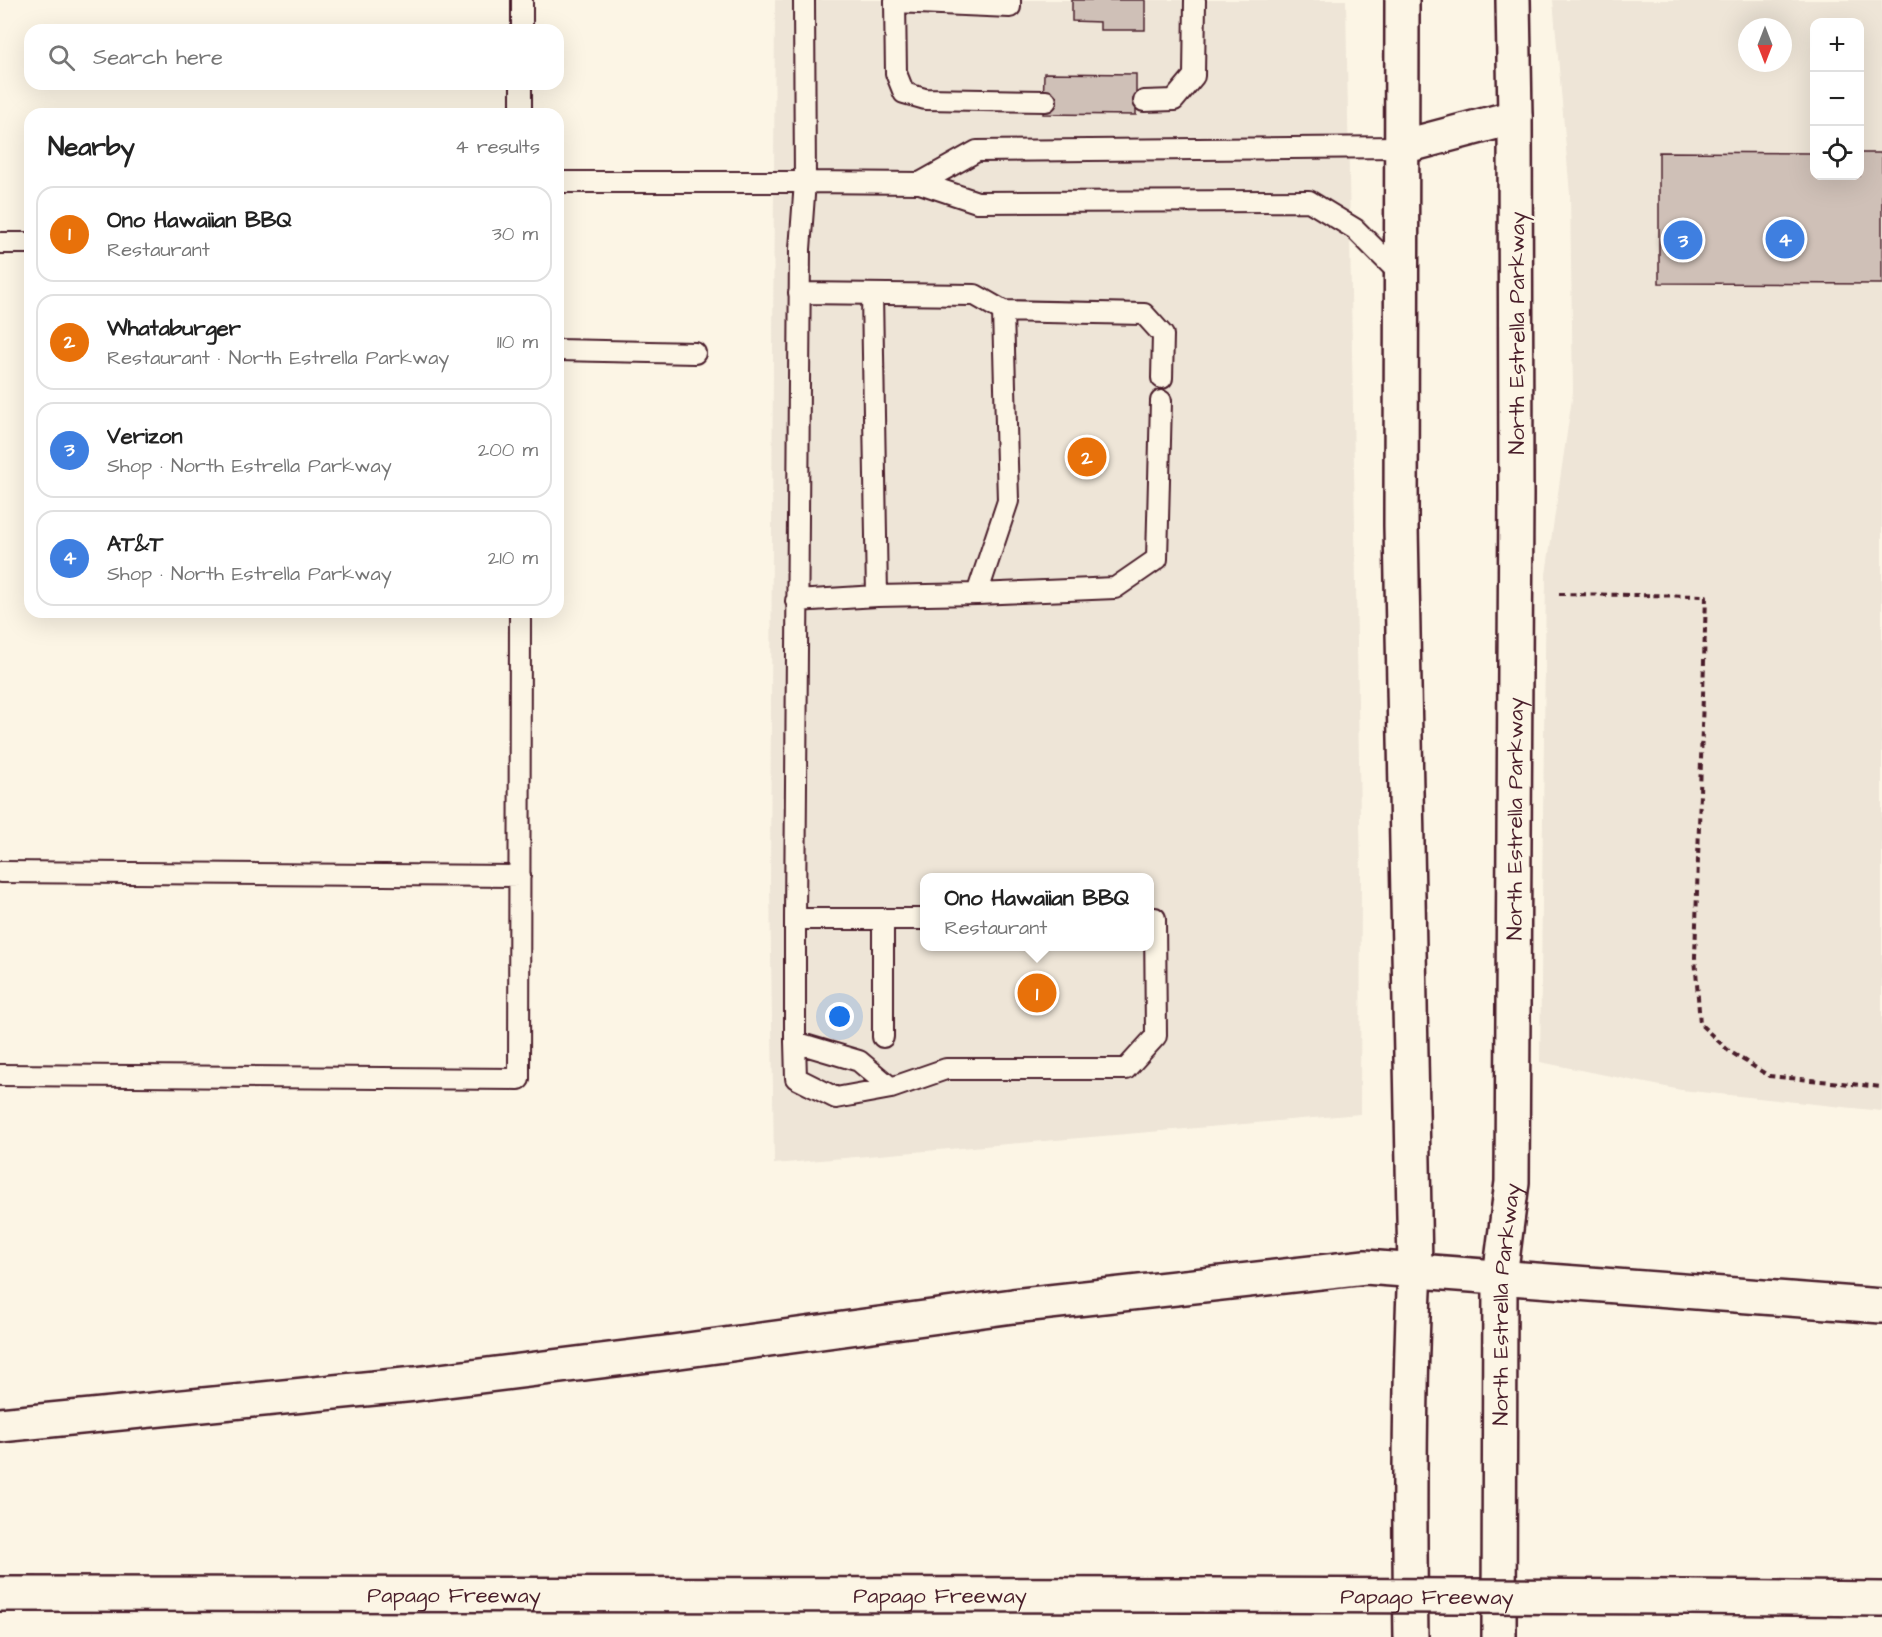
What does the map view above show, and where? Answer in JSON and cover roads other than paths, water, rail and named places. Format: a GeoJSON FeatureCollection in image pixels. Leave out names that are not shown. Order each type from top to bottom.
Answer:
{"type":"FeatureCollection","features":[{"type":"Feature","properties":{"kind":"main road"},"geometry":{"type":"LineString","coordinates":[[1402,0],[1401,526],[1415,1269],[1409,1503],[1411,1637]]}},
{"type":"Feature","properties":{"kind":"main road","name":"North Estrella Parkway"},"geometry":{"type":"LineString","coordinates":[[1499,1637],[1500,1277],[1512,1171],[1516,494],[1513,0]]}},
{"type":"Feature","properties":{"kind":"main road"},"geometry":{"type":"LineString","coordinates":[[1402,147],[1515,117]]}},
{"type":"Feature","properties":{"kind":"main road"},"geometry":{"type":"LineString","coordinates":[[0,1425],[415,1384],[676,1352],[1013,1306],[1365,1267],[1882,1306]]}},
{"type":"Feature","properties":{"kind":"main road","name":"Papago Freeway"},"geometry":{"type":"LineString","coordinates":[[0,1594],[1207,1595],[1882,1599]]}},
{"type":"Feature","properties":{"kind":"lane"},"geometry":{"type":"LineString","coordinates":[[522,0],[522,24]]}},
{"type":"Feature","properties":{"kind":"lane"},"geometry":{"type":"LineString","coordinates":[[804,0],[805,182],[800,249],[796,601],[796,1078],[836,1098],[891,1088],[946,1069],[1126,1069],[1156,1036],[1154,918]]}},
{"type":"Feature","properties":{"kind":"lane"},"geometry":{"type":"LineString","coordinates":[[1010,0],[1010,7],[895,1],[896,74],[904,93],[925,99],[1046,101]]}},
{"type":"Feature","properties":{"kind":"lane"},"geometry":{"type":"LineString","coordinates":[[1144,101],[1174,100],[1194,76],[1195,0]]}},
{"type":"Feature","properties":{"kind":"lane"},"geometry":{"type":"LineString","coordinates":[[521,90],[521,108]]}},
{"type":"Feature","properties":{"kind":"lane"},"geometry":{"type":"LineString","coordinates":[[920,183],[977,151],[1402,147]]}},
{"type":"Feature","properties":{"kind":"lane"},"geometry":{"type":"LineString","coordinates":[[564,182],[920,183],[977,202],[1309,201],[1355,229],[1402,276]]}},
{"type":"Feature","properties":{"kind":"lane"},"geometry":{"type":"LineString","coordinates":[[0,243],[24,243]]}},
{"type":"Feature","properties":{"kind":"lane"},"geometry":{"type":"LineString","coordinates":[[800,293],[975,295],[1003,311],[1144,314],[1163,335],[1162,378]]}},
{"type":"Feature","properties":{"kind":"lane"},"geometry":{"type":"LineString","coordinates":[[872,294],[877,596]]}},
{"type":"Feature","properties":{"kind":"lane"},"geometry":{"type":"LineString","coordinates":[[977,594],[1008,501],[1003,311]]}},
{"type":"Feature","properties":{"kind":"lane"},"geometry":{"type":"LineString","coordinates":[[564,350],[694,353]]}},
{"type":"Feature","properties":{"kind":"lane"},"geometry":{"type":"LineString","coordinates":[[796,601],[1115,588],[1157,559],[1161,401]]}},
{"type":"Feature","properties":{"kind":"lane"},"geometry":{"type":"LineString","coordinates":[[0,1075],[519,1079],[520,618]]}},
{"type":"Feature","properties":{"kind":"lane"},"geometry":{"type":"LineString","coordinates":[[0,872],[520,876]]}},
{"type":"Feature","properties":{"kind":"lane"},"geometry":{"type":"LineString","coordinates":[[795,919],[920,919]]}},
{"type":"Feature","properties":{"kind":"lane"},"geometry":{"type":"LineString","coordinates":[[883,919],[883,1037]]}},
{"type":"Feature","properties":{"kind":"lane"},"geometry":{"type":"LineString","coordinates":[[795,1042],[859,1061],[891,1088]]}},
{"type":"Feature","properties":{"kind":"place","name":"AT&T"},"geometry":{"type":"Point","coordinates":[1785,239]}},
{"type":"Feature","properties":{"kind":"place","name":"Verizon"},"geometry":{"type":"Point","coordinates":[1683,240]}},
{"type":"Feature","properties":{"kind":"place","name":"Whataburger"},"geometry":{"type":"Point","coordinates":[1087,457]}},
{"type":"Feature","properties":{"kind":"place","name":"Ono Hawaiian BBQ"},"geometry":{"type":"Point","coordinates":[1037,993]}}]}
